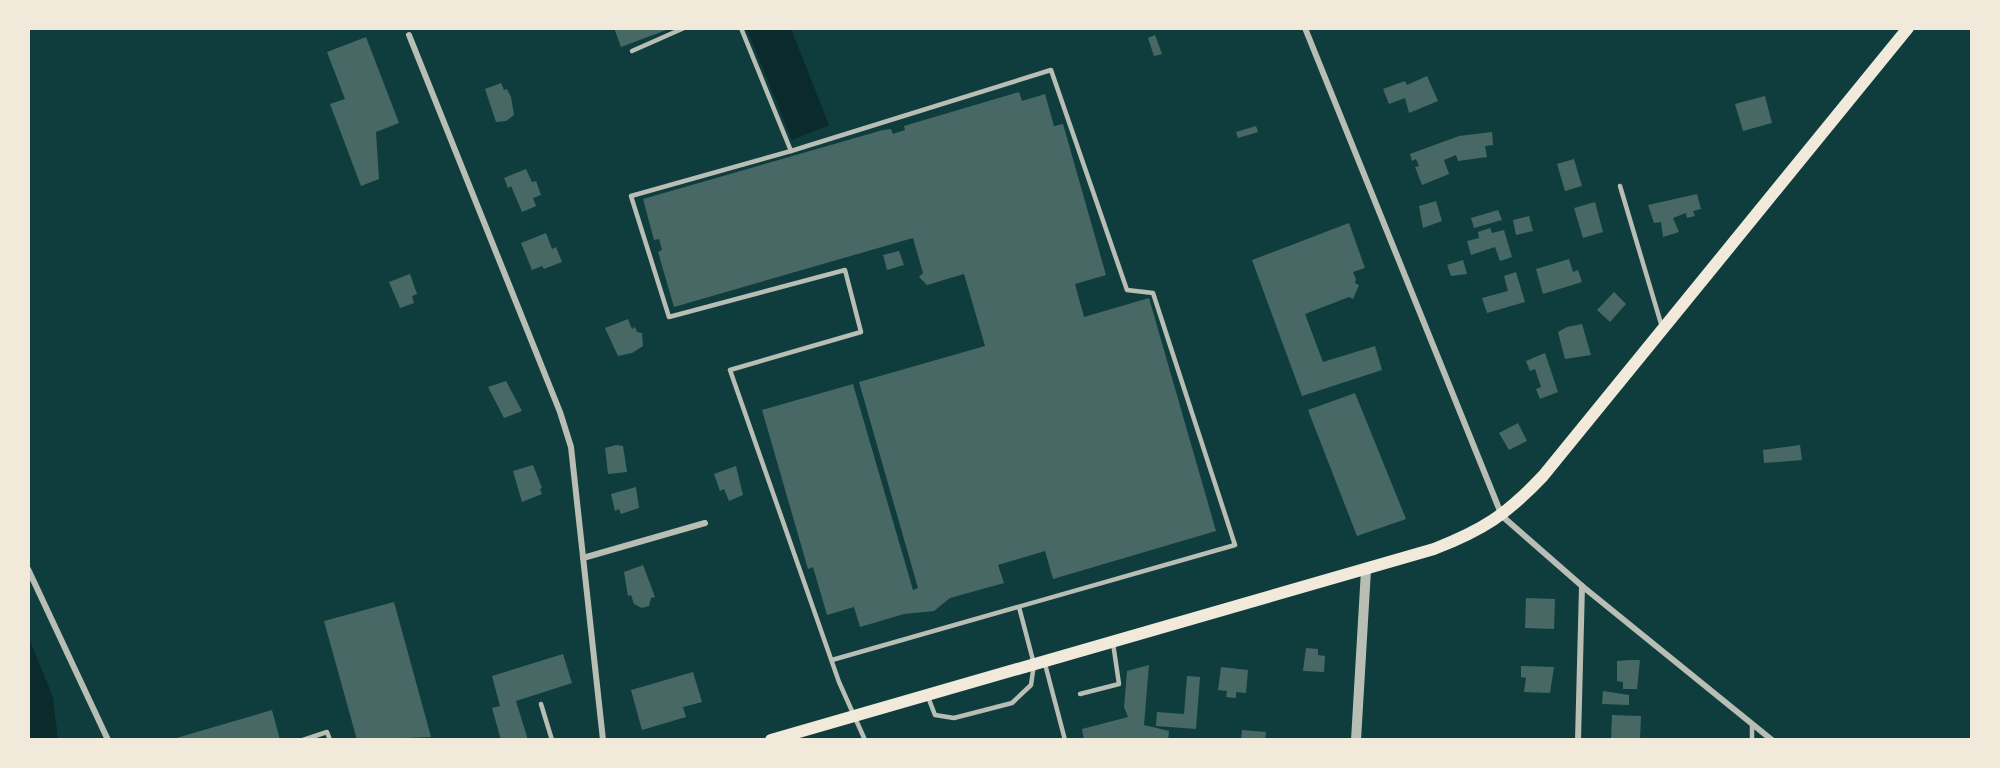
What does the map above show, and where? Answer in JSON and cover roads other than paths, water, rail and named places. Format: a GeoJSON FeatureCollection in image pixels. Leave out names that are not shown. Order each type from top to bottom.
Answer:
{"type":"FeatureCollection","features":[{"type":"Feature","properties":{"kind":"main road"},"geometry":{"type":"LineString","coordinates":[[771,740],[800,735],[855,716],[1039,662],[1366,570],[1461,539],[1502,516],[1543,476],[1908,28]]}},
{"type":"Feature","properties":{"kind":"street"},"geometry":{"type":"LineString","coordinates":[[1305,28],[1502,516],[1582,586],[1772,740]]}},
{"type":"Feature","properties":{"kind":"street"},"geometry":{"type":"LineString","coordinates":[[409,35],[560,412],[571,447],[603,740]]}},
{"type":"Feature","properties":{"kind":"street"},"geometry":{"type":"LineString","coordinates":[[583,558],[705,523]]}},
{"type":"Feature","properties":{"kind":"street"},"geometry":{"type":"LineString","coordinates":[[28,569],[108,740]]}},
{"type":"Feature","properties":{"kind":"street"},"geometry":{"type":"LineString","coordinates":[[1356,740],[1366,570]]}},
{"type":"Feature","properties":{"kind":"street"},"geometry":{"type":"LineString","coordinates":[[1578,740],[1582,586]]}},
{"type":"Feature","properties":{"kind":"lane"},"geometry":{"type":"LineString","coordinates":[[632,51],[684,28]]}},
{"type":"Feature","properties":{"kind":"lane"},"geometry":{"type":"LineString","coordinates":[[741,28],[791,151]]}},
{"type":"Feature","properties":{"kind":"lane"},"geometry":{"type":"LineString","coordinates":[[832,660],[1235,545],[1153,293],[1127,290],[1051,70],[791,151],[631,196],[669,317],[845,270],[861,332],[730,370],[832,660],[865,740]]}},
{"type":"Feature","properties":{"kind":"lane"},"geometry":{"type":"LineString","coordinates":[[1620,186],[1663,329]]}},
{"type":"Feature","properties":{"kind":"lane"},"geometry":{"type":"LineString","coordinates":[[1019,607],[1065,740]]}},
{"type":"Feature","properties":{"kind":"lane"},"geometry":{"type":"LineString","coordinates":[[1080,694],[1119,684],[1113,641]]}},
{"type":"Feature","properties":{"kind":"lane"},"geometry":{"type":"LineString","coordinates":[[927,695],[935,715],[954,718],[1012,703],[1031,684],[1039,662]]}},
{"type":"Feature","properties":{"kind":"lane"},"geometry":{"type":"LineString","coordinates":[[541,704],[552,740]]}},
{"type":"Feature","properties":{"kind":"lane"},"geometry":{"type":"LineString","coordinates":[[1752,724],[1752,740]]}},
{"type":"Feature","properties":{"kind":"lane"},"geometry":{"type":"LineString","coordinates":[[303,740],[327,732],[330,740]]}},
{"type":"Feature","properties":{"kind":"water"},"geometry":{"type":"Polygon","coordinates":[[[747,29],[791,29],[829,125],[792,140],[747,29]]]}},
{"type":"Feature","properties":{"kind":"water"},"geometry":{"type":"Polygon","coordinates":[[[28,636],[53,697],[58,739],[29,739],[28,636]]]}}]}
